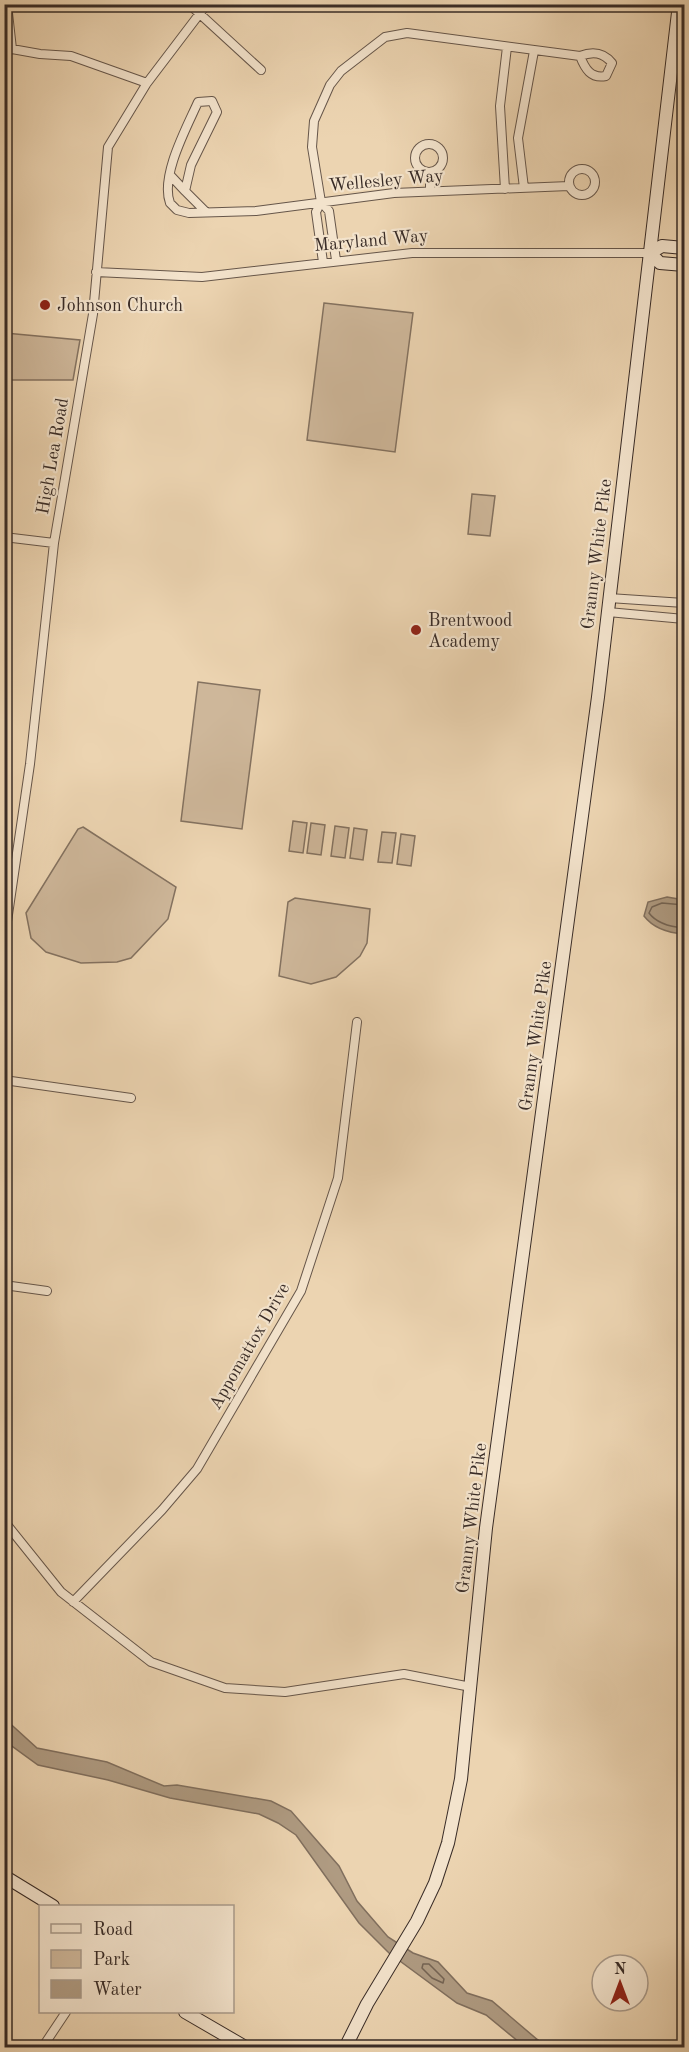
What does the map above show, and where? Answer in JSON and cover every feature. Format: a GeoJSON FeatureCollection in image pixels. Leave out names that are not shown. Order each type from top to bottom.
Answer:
{"type":"FeatureCollection","features":[{"type":"Feature","properties":{"kind":"main road","name":"Granny White Pike"},"geometry":{"type":"LineString","coordinates":[[345,2048],[417,1921],[435,1883],[456,1812],[486,1528],[558,1007],[608,612],[679,4]]}},
{"type":"Feature","properties":{"kind":"main road","name":"Maryland Way"},"geometry":{"type":"LineString","coordinates":[[684,248],[662,246],[650,253],[660,263],[684,266]]}},
{"type":"Feature","properties":{"kind":"main road"},"geometry":{"type":"LineString","coordinates":[[4,1876],[51,1905]]}},
{"type":"Feature","properties":{"kind":"main road"},"geometry":{"type":"LineString","coordinates":[[187,2013],[247,2048]]}},
{"type":"Feature","properties":{"kind":"street"},"geometry":{"type":"LineString","coordinates":[[7,4],[8,51],[71,56],[147,83]]}},
{"type":"Feature","properties":{"kind":"street"},"geometry":{"type":"LineString","coordinates":[[189,4],[261,70]]}},
{"type":"Feature","properties":{"kind":"street","name":"High Lea Road"},"geometry":{"type":"LineString","coordinates":[[4,942],[30,764],[54,543],[93,314],[108,147],[147,83],[207,4]]}},
{"type":"Feature","properties":{"kind":"street"},"geometry":{"type":"LineString","coordinates":[[336,260],[329,211],[321,202],[312,147],[314,121],[330,85],[341,71],[369,47],[385,37],[407,33],[580,56]]}},
{"type":"Feature","properties":{"kind":"street"},"geometry":{"type":"LineString","coordinates":[[506,189],[500,106],[507,47]]}},
{"type":"Feature","properties":{"kind":"street"},"geometry":{"type":"LineString","coordinates":[[524,188],[518,138],[534,51]]}},
{"type":"Feature","properties":{"kind":"street","name":"Wellesley Way"},"geometry":{"type":"LineString","coordinates":[[185,190],[191,165],[217,112],[212,101],[198,102],[170,175],[167,192],[173,207],[182,212],[245,212],[394,192],[569,186]]}},
{"type":"Feature","properties":{"kind":"street"},"geometry":{"type":"LineString","coordinates":[[430,172],[430,191]]}},
{"type":"Feature","properties":{"kind":"street"},"geometry":{"type":"LineString","coordinates":[[170,175],[206,212]]}},
{"type":"Feature","properties":{"kind":"street"},"geometry":{"type":"LineString","coordinates":[[321,202],[316,212],[323,262]]}},
{"type":"Feature","properties":{"kind":"street","name":"Maryland Way"},"geometry":{"type":"LineString","coordinates":[[96,272],[202,277],[412,253],[650,253]]}},
{"type":"Feature","properties":{"kind":"street"},"geometry":{"type":"LineString","coordinates":[[4,537],[54,543]]}},
{"type":"Feature","properties":{"kind":"street"},"geometry":{"type":"LineString","coordinates":[[609,597],[684,603]]}},
{"type":"Feature","properties":{"kind":"street"},"geometry":{"type":"LineString","coordinates":[[608,612],[684,619]]}},
{"type":"Feature","properties":{"kind":"street","name":"Appomattox Drive"},"geometry":{"type":"LineString","coordinates":[[73,1602],[162,1510],[196,1469],[301,1291],[338,1178],[357,1022]]}},
{"type":"Feature","properties":{"kind":"street"},"geometry":{"type":"LineString","coordinates":[[4,1080],[130,1098]]}},
{"type":"Feature","properties":{"kind":"street"},"geometry":{"type":"LineString","coordinates":[[4,1284],[47,1291]]}},
{"type":"Feature","properties":{"kind":"street"},"geometry":{"type":"LineString","coordinates":[[4,1521],[61,1592],[151,1662],[225,1688],[285,1692],[404,1674],[471,1687]]}},
{"type":"Feature","properties":{"kind":"street"},"geometry":{"type":"LineString","coordinates":[[42,2048],[65,2013]]}},
{"type":"Feature","properties":{"kind":"green space"},"geometry":{"type":"Polygon","coordinates":[[[324,303],[413,313],[395,452],[307,440],[324,303]]]}},
{"type":"Feature","properties":{"kind":"green space"},"geometry":{"type":"Polygon","coordinates":[[[5,333],[80,340],[73,380],[5,380],[5,333]]]}},
{"type":"Feature","properties":{"kind":"green space"},"geometry":{"type":"Polygon","coordinates":[[[472,494],[495,496],[490,536],[468,534],[472,494]]]}},
{"type":"Feature","properties":{"kind":"green space"},"geometry":{"type":"Polygon","coordinates":[[[198,682],[260,690],[242,829],[181,821],[198,682]]]}},
{"type":"Feature","properties":{"kind":"green space"},"geometry":{"type":"Polygon","coordinates":[[[293,821],[307,823],[303,853],[289,851],[293,821]]]}},
{"type":"Feature","properties":{"kind":"green space"},"geometry":{"type":"Polygon","coordinates":[[[311,823],[325,825],[321,855],[307,853],[311,823]]]}},
{"type":"Feature","properties":{"kind":"green space"},"geometry":{"type":"Polygon","coordinates":[[[335,826],[349,828],[345,858],[331,856],[335,826]]]}},
{"type":"Feature","properties":{"kind":"green space"},"geometry":{"type":"Polygon","coordinates":[[[83,827],[176,887],[168,919],[131,958],[117,962],[81,963],[46,952],[31,938],[26,913],[78,829],[83,827]]]}},
{"type":"Feature","properties":{"kind":"green space"},"geometry":{"type":"Polygon","coordinates":[[[354,828],[367,830],[363,860],[350,858],[354,828]]]}},
{"type":"Feature","properties":{"kind":"green space"},"geometry":{"type":"Polygon","coordinates":[[[382,832],[396,833],[392,863],[378,862],[382,832]]]}},
{"type":"Feature","properties":{"kind":"green space"},"geometry":{"type":"Polygon","coordinates":[[[401,834],[415,836],[411,866],[397,864],[401,834]]]}},
{"type":"Feature","properties":{"kind":"green space"},"geometry":{"type":"Polygon","coordinates":[[[295,898],[370,909],[367,943],[360,956],[336,977],[311,984],[279,976],[288,902],[295,898]]]}},
{"type":"Feature","properties":{"kind":"water"},"geometry":{"type":"Polygon","coordinates":[[[667,897],[684,900],[684,934],[662,930],[644,916],[648,902],[667,897]]]}},
{"type":"Feature","properties":{"kind":"water"},"geometry":{"type":"Polygon","coordinates":[[[4,1718],[37,1748],[107,1762],[164,1786],[177,1785],[271,1801],[291,1811],[339,1866],[357,1901],[388,1937],[413,1953],[438,1962],[467,1993],[492,2001],[546,2047],[525,2047],[486,2015],[457,2003],[389,1953],[359,1923],[296,1835],[278,1823],[259,1814],[170,1798],[108,1780],[38,1765],[5,1741],[4,1718]]]}},
{"type":"Feature","properties":{"kind":"waterway"},"geometry":{"type":"LineString","coordinates":[[536,2039],[549,2048]]}},
{"type":"Feature","properties":{"kind":"place","name":"Johnson Church"},"geometry":{"type":"Point","coordinates":[45,305]}},
{"type":"Feature","properties":{"kind":"place","name":"Brentwood Academy"},"geometry":{"type":"Point","coordinates":[416,630]}}]}
